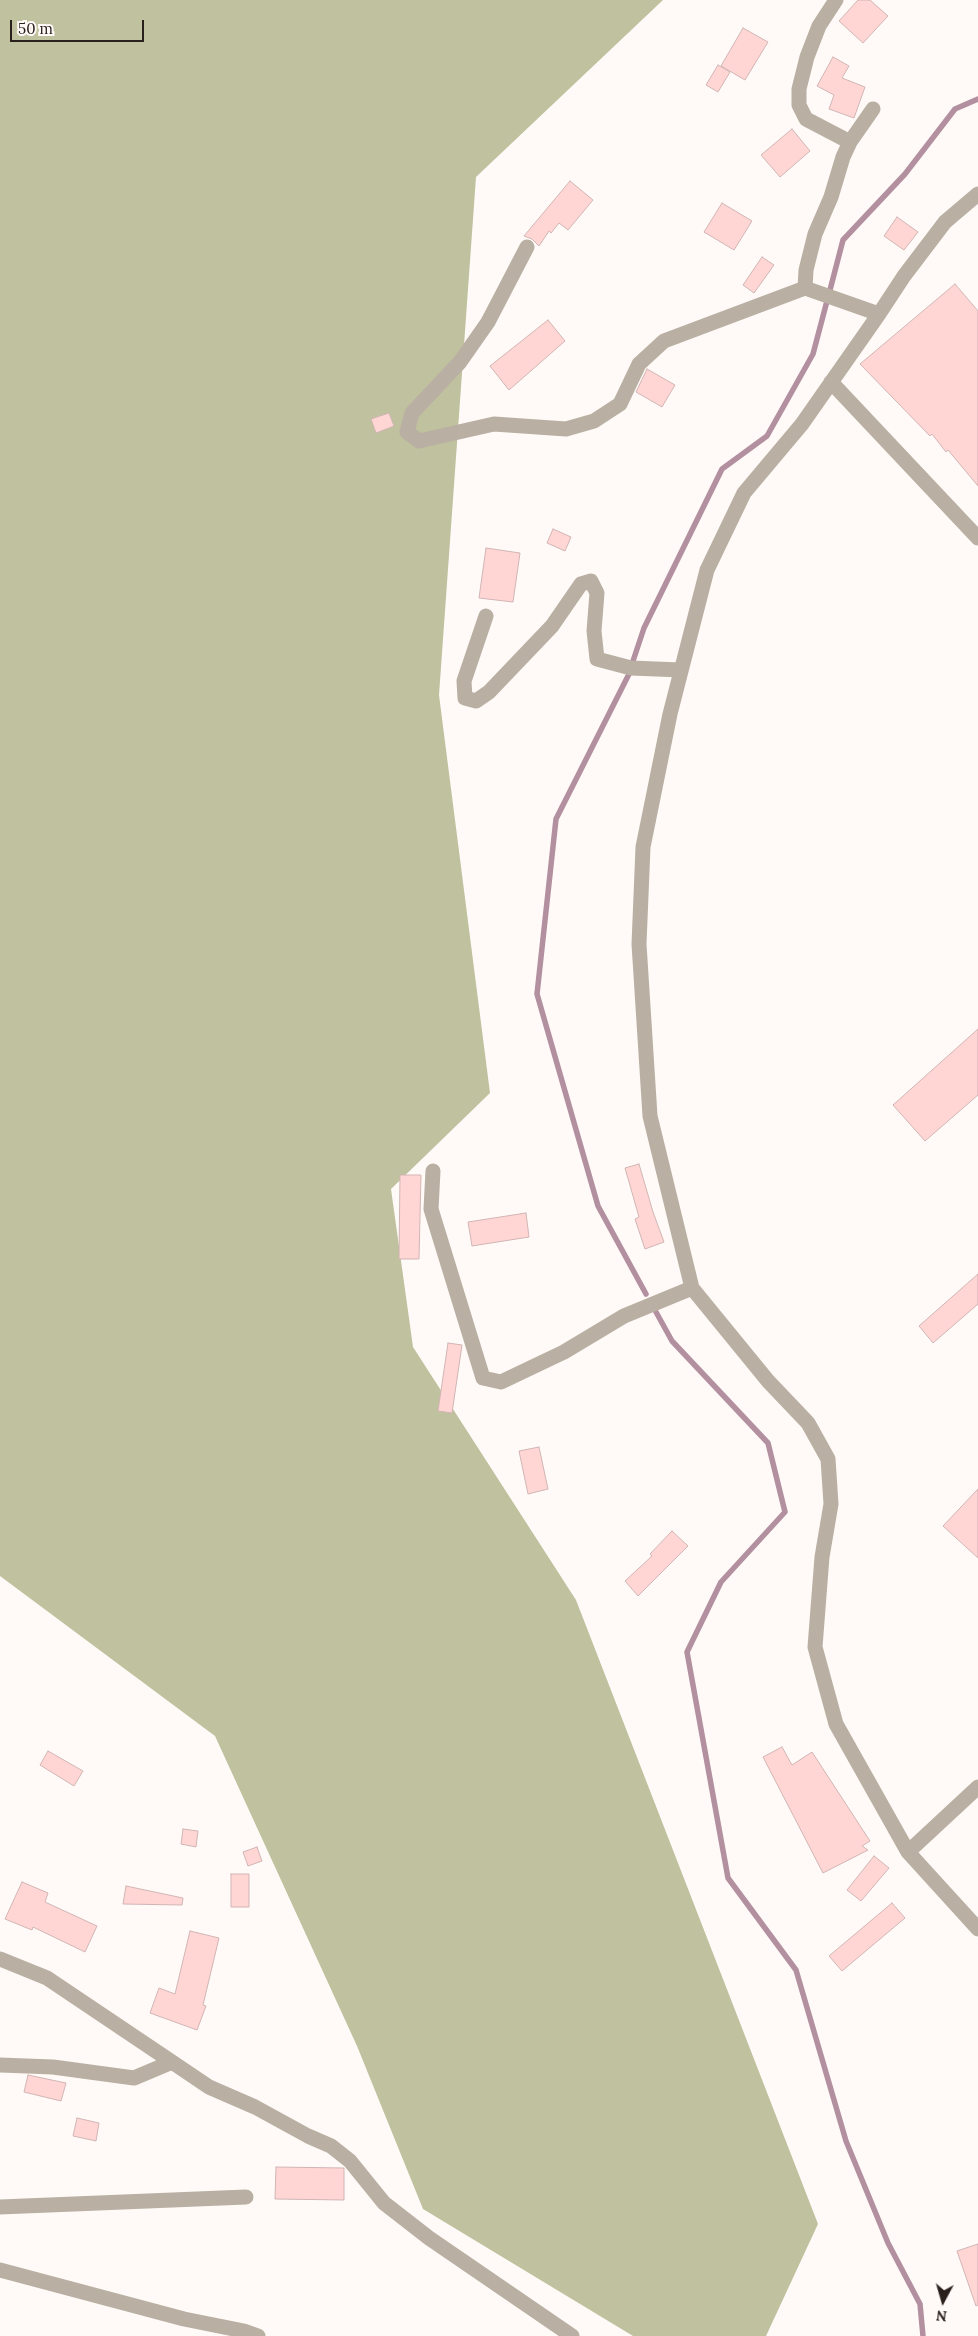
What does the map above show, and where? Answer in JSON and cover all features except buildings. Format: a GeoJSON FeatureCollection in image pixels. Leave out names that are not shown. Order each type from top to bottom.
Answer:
{"type":"FeatureCollection","features":[{"type":"Feature","properties":{"kind":"street"},"geometry":{"type":"LineString","coordinates":[[836,0],[820,26],[807,57],[799,88],[798,104],[806,119],[850,142]]}},
{"type":"Feature","properties":{"kind":"street"},"geometry":{"type":"LineString","coordinates":[[805,288],[806,270],[815,234],[831,197],[843,157],[850,142],[873,109]]}},
{"type":"Feature","properties":{"kind":"street"},"geometry":{"type":"LineString","coordinates":[[978,194],[945,222],[904,276],[802,424],[744,493],[707,570],[670,714],[643,847],[639,944],[650,1116],[692,1288],[768,1381],[808,1422],[828,1459],[831,1504],[822,1557],[814,1647],[836,1724],[908,1852],[978,1929]]}},
{"type":"Feature","properties":{"kind":"street"},"geometry":{"type":"LineString","coordinates":[[527,247],[488,322],[460,362],[412,413],[407,432],[419,441],[494,424],[566,429],[594,421],[620,404],[639,364],[664,341],[805,288],[879,314]]}},
{"type":"Feature","properties":{"kind":"street"},"geometry":{"type":"LineString","coordinates":[[831,382],[978,538]]}},
{"type":"Feature","properties":{"kind":"street"},"geometry":{"type":"LineString","coordinates":[[486,616],[464,682],[465,698],[476,701],[489,692],[552,626],[581,584],[591,581],[596,593],[594,631],[597,659],[632,668],[681,670]]}},
{"type":"Feature","properties":{"kind":"street"},"geometry":{"type":"LineString","coordinates":[[433,1170],[431,1209],[483,1378],[501,1382],[564,1352],[624,1316],[692,1288]]}},
{"type":"Feature","properties":{"kind":"street"},"geometry":{"type":"LineString","coordinates":[[908,1852],[978,1786]]}},
{"type":"Feature","properties":{"kind":"street"},"geometry":{"type":"LineString","coordinates":[[0,1959],[47,1978],[209,2087],[255,2106],[308,2136],[332,2146],[350,2161],[384,2203],[436,2243],[572,2336]]}},
{"type":"Feature","properties":{"kind":"street"},"geometry":{"type":"LineString","coordinates":[[0,2065],[53,2067],[134,2078],[172,2062]]}},
{"type":"Feature","properties":{"kind":"street"},"geometry":{"type":"LineString","coordinates":[[0,2207],[246,2198]]}},
{"type":"Feature","properties":{"kind":"street"},"geometry":{"type":"LineString","coordinates":[[0,2270],[184,2319],[244,2331],[258,2336]]}},
{"type":"Feature","properties":{"kind":"green space"},"geometry":{"type":"Polygon","coordinates":[[[0,0],[663,0],[476,177],[439,695],[490,1093],[391,1189],[413,1347],[576,1600],[818,2224],[766,2336],[633,2336],[423,2209],[357,2046],[215,1736],[0,1576],[0,0]]]}},
{"type":"Feature","properties":{"kind":"waterway"},"geometry":{"type":"LineString","coordinates":[[830,290],[843,240],[905,174],[955,109],[978,99]]}},
{"type":"Feature","properties":{"kind":"waterway"},"geometry":{"type":"LineString","coordinates":[[633,661],[644,628],[722,469],[767,436],[813,354],[827,301]]}},
{"type":"Feature","properties":{"kind":"waterway"},"geometry":{"type":"LineString","coordinates":[[629,674],[556,819],[537,994],[598,1206],[646,1294]]}},
{"type":"Feature","properties":{"kind":"waterway"},"geometry":{"type":"LineString","coordinates":[[656,1312],[672,1341],[768,1443],[785,1512],[721,1582],[687,1652],[728,1878],[796,1970],[846,2141],[888,2243],[920,2304],[923,2336]]}}]}
